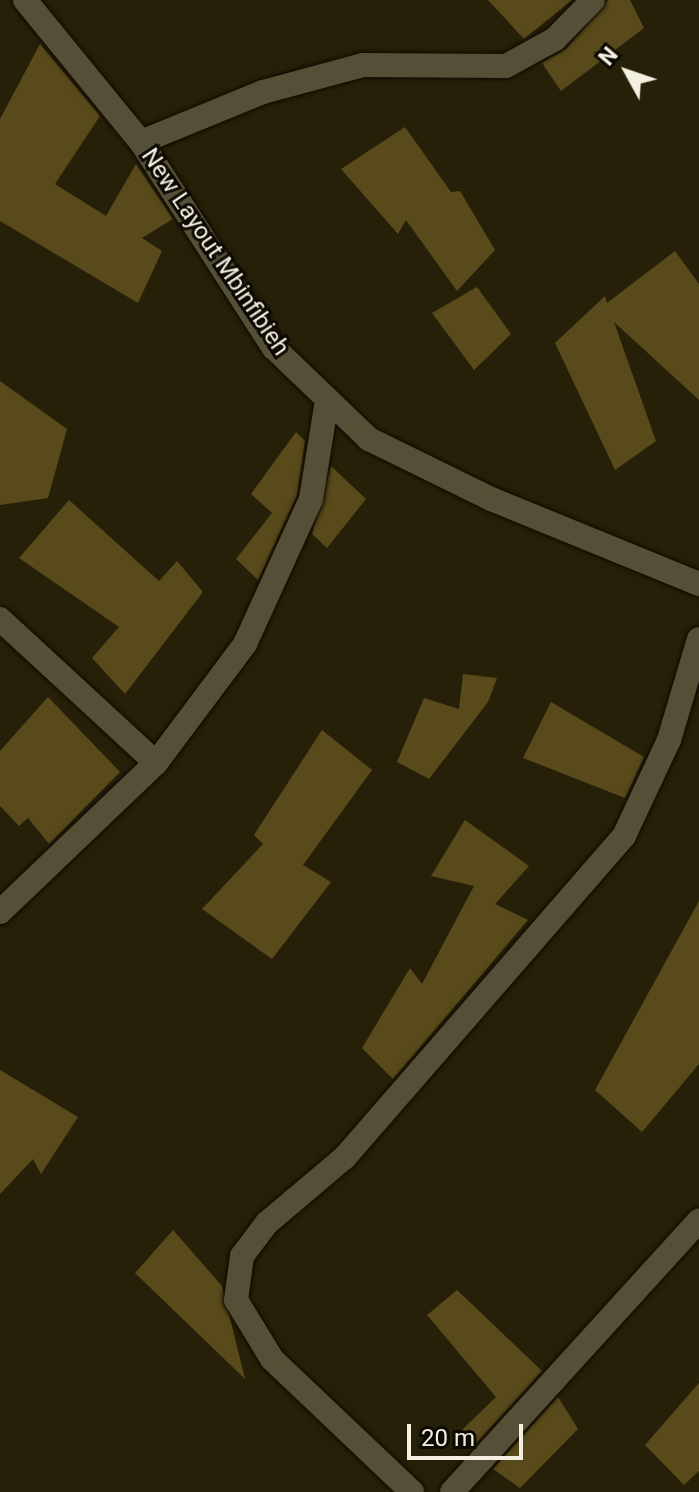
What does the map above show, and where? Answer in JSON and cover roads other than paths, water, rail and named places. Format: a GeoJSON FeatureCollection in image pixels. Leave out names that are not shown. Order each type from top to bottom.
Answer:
{"type":"FeatureCollection","features":[{"type":"Feature","properties":{"kind":"street","name":"New Layout Mbinfibieh"},"geometry":{"type":"LineString","coordinates":[[25,0],[141,142],[274,348],[327,400],[405,461],[699,584]]}},
{"type":"Feature","properties":{"kind":"street"},"geometry":{"type":"LineString","coordinates":[[141,142],[263,92],[363,65],[506,66],[555,39],[593,0]]}},
{"type":"Feature","properties":{"kind":"street"},"geometry":{"type":"LineString","coordinates":[[0,912],[156,763],[245,644],[278,582],[311,499],[327,400]]}},
{"type":"Feature","properties":{"kind":"street"},"geometry":{"type":"LineString","coordinates":[[671,572],[699,570]]}},
{"type":"Feature","properties":{"kind":"street"},"geometry":{"type":"LineString","coordinates":[[0,619],[156,763]]}},
{"type":"Feature","properties":{"kind":"street"},"geometry":{"type":"LineString","coordinates":[[412,1492],[272,1359],[236,1300],[242,1256],[267,1223],[345,1157],[624,836],[669,740],[699,639]]}},
{"type":"Feature","properties":{"kind":"street"},"geometry":{"type":"LineString","coordinates":[[452,1492],[699,1221]]}}]}
